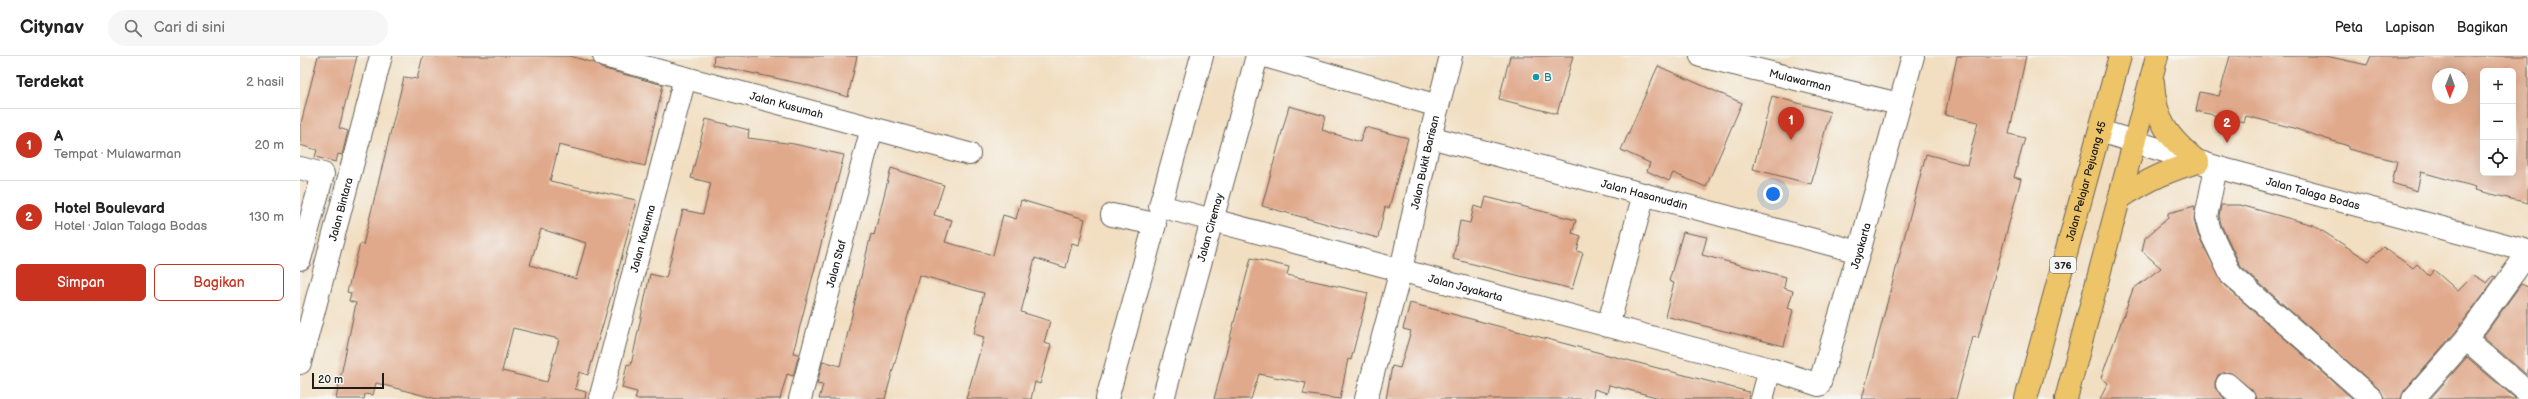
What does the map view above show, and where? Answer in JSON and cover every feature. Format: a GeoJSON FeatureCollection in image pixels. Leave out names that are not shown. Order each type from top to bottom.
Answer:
{"type":"FeatureCollection","features":[{"type":"Feature","properties":{"kind":"main road","name":"Jalan Pelajar Pejuang 45"},"geometry":{"type":"LineString","coordinates":[[2026,399],[2120,56]]}},
{"type":"Feature","properties":{"kind":"main road"},"geometry":{"type":"LineString","coordinates":[[2068,398],[2155,64]]}},
{"type":"Feature","properties":{"kind":"main road"},"geometry":{"type":"LineString","coordinates":[[2155,64],[2154,98],[2161,123],[2176,144],[2207,164]]}},
{"type":"Feature","properties":{"kind":"main road"},"geometry":{"type":"LineString","coordinates":[[2120,198],[2140,184],[2182,166],[2207,164]]}},
{"type":"Feature","properties":{"kind":"street","name":"Jalan Bintara"},"geometry":{"type":"LineString","coordinates":[[300,363],[381,56]]}},
{"type":"Feature","properties":{"kind":"street","name":"Jalan Kusumah"},"geometry":{"type":"LineString","coordinates":[[604,56],[969,154]]}},
{"type":"Feature","properties":{"kind":"street","name":"Jalan Jayakarta"},"geometry":{"type":"LineString","coordinates":[[1202,56],[1160,206],[1770,369]]}},
{"type":"Feature","properties":{"kind":"street","name":"Jalan Ciremay"},"geometry":{"type":"LineString","coordinates":[[1163,399],[1257,56]]}},
{"type":"Feature","properties":{"kind":"street"},"geometry":{"type":"LineString","coordinates":[[1265,56],[1438,106]]}},
{"type":"Feature","properties":{"kind":"street","name":"Jalan Bukit Barisan"},"geometry":{"type":"LineString","coordinates":[[1366,399],[1401,270],[1430,137],[1451,56]]}},
{"type":"Feature","properties":{"kind":"street","name":"Mulawarman"},"geometry":{"type":"LineString","coordinates":[[1701,56],[1899,104]]}},
{"type":"Feature","properties":{"kind":"street","name":"Jayakarta"},"geometry":{"type":"LineString","coordinates":[[1770,369],[1819,385],[1859,252],[1913,56]]}},
{"type":"Feature","properties":{"kind":"street","name":"Jalan Kusuma"},"geometry":{"type":"LineString","coordinates":[[600,399],[685,78]]}},
{"type":"Feature","properties":{"kind":"street","name":"Jalan Staf"},"geometry":{"type":"LineString","coordinates":[[800,399],[872,128]]}},
{"type":"Feature","properties":{"kind":"street","name":"Jalan Talaga Bodas"},"geometry":{"type":"LineString","coordinates":[[2100,131],[2134,140],[2207,164],[2528,252]]}},
{"type":"Feature","properties":{"kind":"street","name":"Jalan Hasanuddin"},"geometry":{"type":"LineString","coordinates":[[1430,137],[1859,252]]}},
{"type":"Feature","properties":{"kind":"street"},"geometry":{"type":"LineString","coordinates":[[2207,164],[2206,217],[2210,230],[2231,275],[2372,399]]}},
{"type":"Feature","properties":{"kind":"street"},"geometry":{"type":"LineString","coordinates":[[300,168],[323,174],[300,259]]}},
{"type":"Feature","properties":{"kind":"street"},"geometry":{"type":"LineString","coordinates":[[1608,326],[1644,194]]}},
{"type":"Feature","properties":{"kind":"street"},"geometry":{"type":"LineString","coordinates":[[1106,399],[1155,224],[1112,215]]}},
{"type":"Feature","properties":{"kind":"street"},"geometry":{"type":"LineString","coordinates":[[2413,399],[2466,339],[2528,252]]}},
{"type":"Feature","properties":{"kind":"street"},"geometry":{"type":"LineString","coordinates":[[2466,339],[2528,393]]}},
{"type":"Feature","properties":{"kind":"street"},"geometry":{"type":"LineString","coordinates":[[1762,399],[1770,369]]}},
{"type":"Feature","properties":{"kind":"street"},"geometry":{"type":"LineString","coordinates":[[2227,384],[2244,399]]}},
{"type":"Feature","properties":{"kind":"building"},"geometry":{"type":"Polygon","coordinates":[[[318,56],[357,56],[339,128],[348,131],[342,155],[338,154],[336,162],[315,157],[317,150],[300,145],[300,127],[318,56]]]}},
{"type":"Feature","properties":{"kind":"building"},"geometry":{"type":"Polygon","coordinates":[[[423,56],[570,56],[594,63],[601,68],[663,85],[645,166],[559,145],[550,181],[636,200],[617,276],[588,375],[579,372],[575,389],[586,392],[585,399],[437,399],[376,383],[373,395],[365,394],[364,399],[336,399],[356,303],[349,301],[351,293],[347,292],[360,244],[363,245],[404,77],[417,79],[423,56]],[[541,229],[530,265],[576,279],[586,243],[541,229]],[[513,328],[502,371],[547,382],[559,339],[513,328]]]}},
{"type":"Feature","properties":{"kind":"building"},"geometry":{"type":"Polygon","coordinates":[[[714,56],[857,56],[848,97],[803,84],[713,65],[714,56]]]}},
{"type":"Feature","properties":{"kind":"building","name":"B"},"geometry":{"type":"Polygon","coordinates":[[[1510,56],[1573,56],[1557,114],[1499,99],[1510,56]]]}},
{"type":"Feature","properties":{"kind":"building"},"geometry":{"type":"Polygon","coordinates":[[[1957,56],[2026,56],[2009,134],[2025,138],[2014,177],[2021,179],[1978,338],[1973,337],[1956,399],[1862,399],[1926,154],[1967,165],[1978,122],[1945,115],[1957,56]]]}},
{"type":"Feature","properties":{"kind":"building"},"geometry":{"type":"Polygon","coordinates":[[[2230,56],[2326,56],[2367,65],[2371,56],[2528,56],[2528,203],[2475,190],[2476,187],[2421,172],[2417,191],[2392,183],[2397,161],[2348,149],[2348,146],[2290,127],[2246,116],[2244,122],[2196,111],[2200,92],[2219,96],[2230,56]]]}},
{"type":"Feature","properties":{"kind":"building"},"geometry":{"type":"Polygon","coordinates":[[[1658,66],[1742,103],[1706,187],[1673,173],[1669,181],[1647,171],[1650,163],[1621,150],[1658,66]]]}},
{"type":"Feature","properties":{"kind":"building"},"geometry":{"type":"Polygon","coordinates":[[[1772,96],[1830,112],[1811,184],[1753,169],[1772,96]]]}},
{"type":"Feature","properties":{"kind":"building"},"geometry":{"type":"Polygon","coordinates":[[[1289,106],[1325,116],[1322,130],[1360,142],[1365,127],[1408,138],[1389,208],[1385,207],[1378,238],[1262,206],[1289,106]]]}},
{"type":"Feature","properties":{"kind":"building"},"geometry":{"type":"Polygon","coordinates":[[[706,119],[749,130],[748,138],[794,144],[844,155],[793,353],[799,354],[793,376],[787,374],[780,399],[635,399],[637,392],[622,388],[627,364],[631,365],[650,274],[666,278],[683,210],[703,214],[711,183],[691,178],[706,119]]]}},
{"type":"Feature","properties":{"kind":"building"},"geometry":{"type":"Polygon","coordinates":[[[891,168],[944,185],[934,215],[952,220],[945,242],[993,255],[1003,215],[1016,219],[1021,200],[1085,219],[1079,245],[1072,243],[1066,268],[1035,258],[1021,312],[1050,321],[1044,343],[1051,345],[1040,384],[1035,382],[1031,399],[966,399],[984,337],[974,334],[984,293],[919,275],[885,399],[819,399],[823,385],[817,384],[823,361],[840,366],[871,234],[874,235],[891,168]]]}},
{"type":"Feature","properties":{"kind":"building"},"geometry":{"type":"Polygon","coordinates":[[[1486,197],[1576,220],[1572,233],[1581,236],[1577,251],[1583,253],[1572,289],[1453,259],[1460,221],[1470,223],[1474,206],[1483,209],[1486,197]]]}},
{"type":"Feature","properties":{"kind":"building"},"geometry":{"type":"Polygon","coordinates":[[[2221,205],[2240,205],[2313,225],[2369,261],[2383,247],[2413,268],[2417,264],[2429,276],[2434,270],[2458,291],[2474,275],[2487,283],[2493,276],[2496,277],[2456,331],[2404,391],[2401,399],[2384,399],[2380,390],[2241,267],[2222,227],[2219,216],[2221,205]]]}},
{"type":"Feature","properties":{"kind":"building"},"geometry":{"type":"Polygon","coordinates":[[[2195,206],[2194,220],[2198,235],[2223,284],[2353,399],[2256,399],[2252,390],[2229,372],[2218,375],[2215,382],[2215,388],[2225,399],[2100,399],[2108,383],[2101,378],[2133,289],[2161,268],[2142,251],[2145,238],[2168,218],[2168,213],[2195,206]]]}},
{"type":"Feature","properties":{"kind":"building"},"geometry":{"type":"Polygon","coordinates":[[[1683,232],[1707,237],[1702,255],[1786,277],[1784,288],[1793,291],[1788,308],[1793,310],[1784,346],[1665,316],[1674,283],[1669,281],[1683,232]]]}},
{"type":"Feature","properties":{"kind":"building"},"geometry":{"type":"Polygon","coordinates":[[[1251,258],[1289,267],[1287,275],[1368,293],[1351,360],[1348,359],[1340,399],[1303,394],[1306,383],[1259,374],[1251,399],[1214,399],[1251,258]]]}},
{"type":"Feature","properties":{"kind":"building"},"geometry":{"type":"Polygon","coordinates":[[[2521,284],[2528,287],[2528,376],[2483,337],[2521,284]]]}},
{"type":"Feature","properties":{"kind":"building"},"geometry":{"type":"Polygon","coordinates":[[[1410,303],[1749,392],[1748,399],[1664,399],[1609,385],[1607,393],[1594,389],[1593,399],[1386,399],[1392,366],[1400,368],[1411,331],[1403,329],[1410,303]]]}},
{"type":"Feature","properties":{"kind":"building"},"geometry":{"type":"Polygon","coordinates":[[[2467,357],[2516,399],[2430,399],[2467,357]]]}},
{"type":"Feature","properties":{"kind":"place","name":"B"},"geometry":{"type":"Point","coordinates":[1536,77]}},
{"type":"Feature","properties":{"kind":"place","name":"A"},"geometry":{"type":"Point","coordinates":[1791,140]}},
{"type":"Feature","properties":{"kind":"place","name":"Hotel Boulevard"},"geometry":{"type":"Point","coordinates":[2227,143]}}]}
